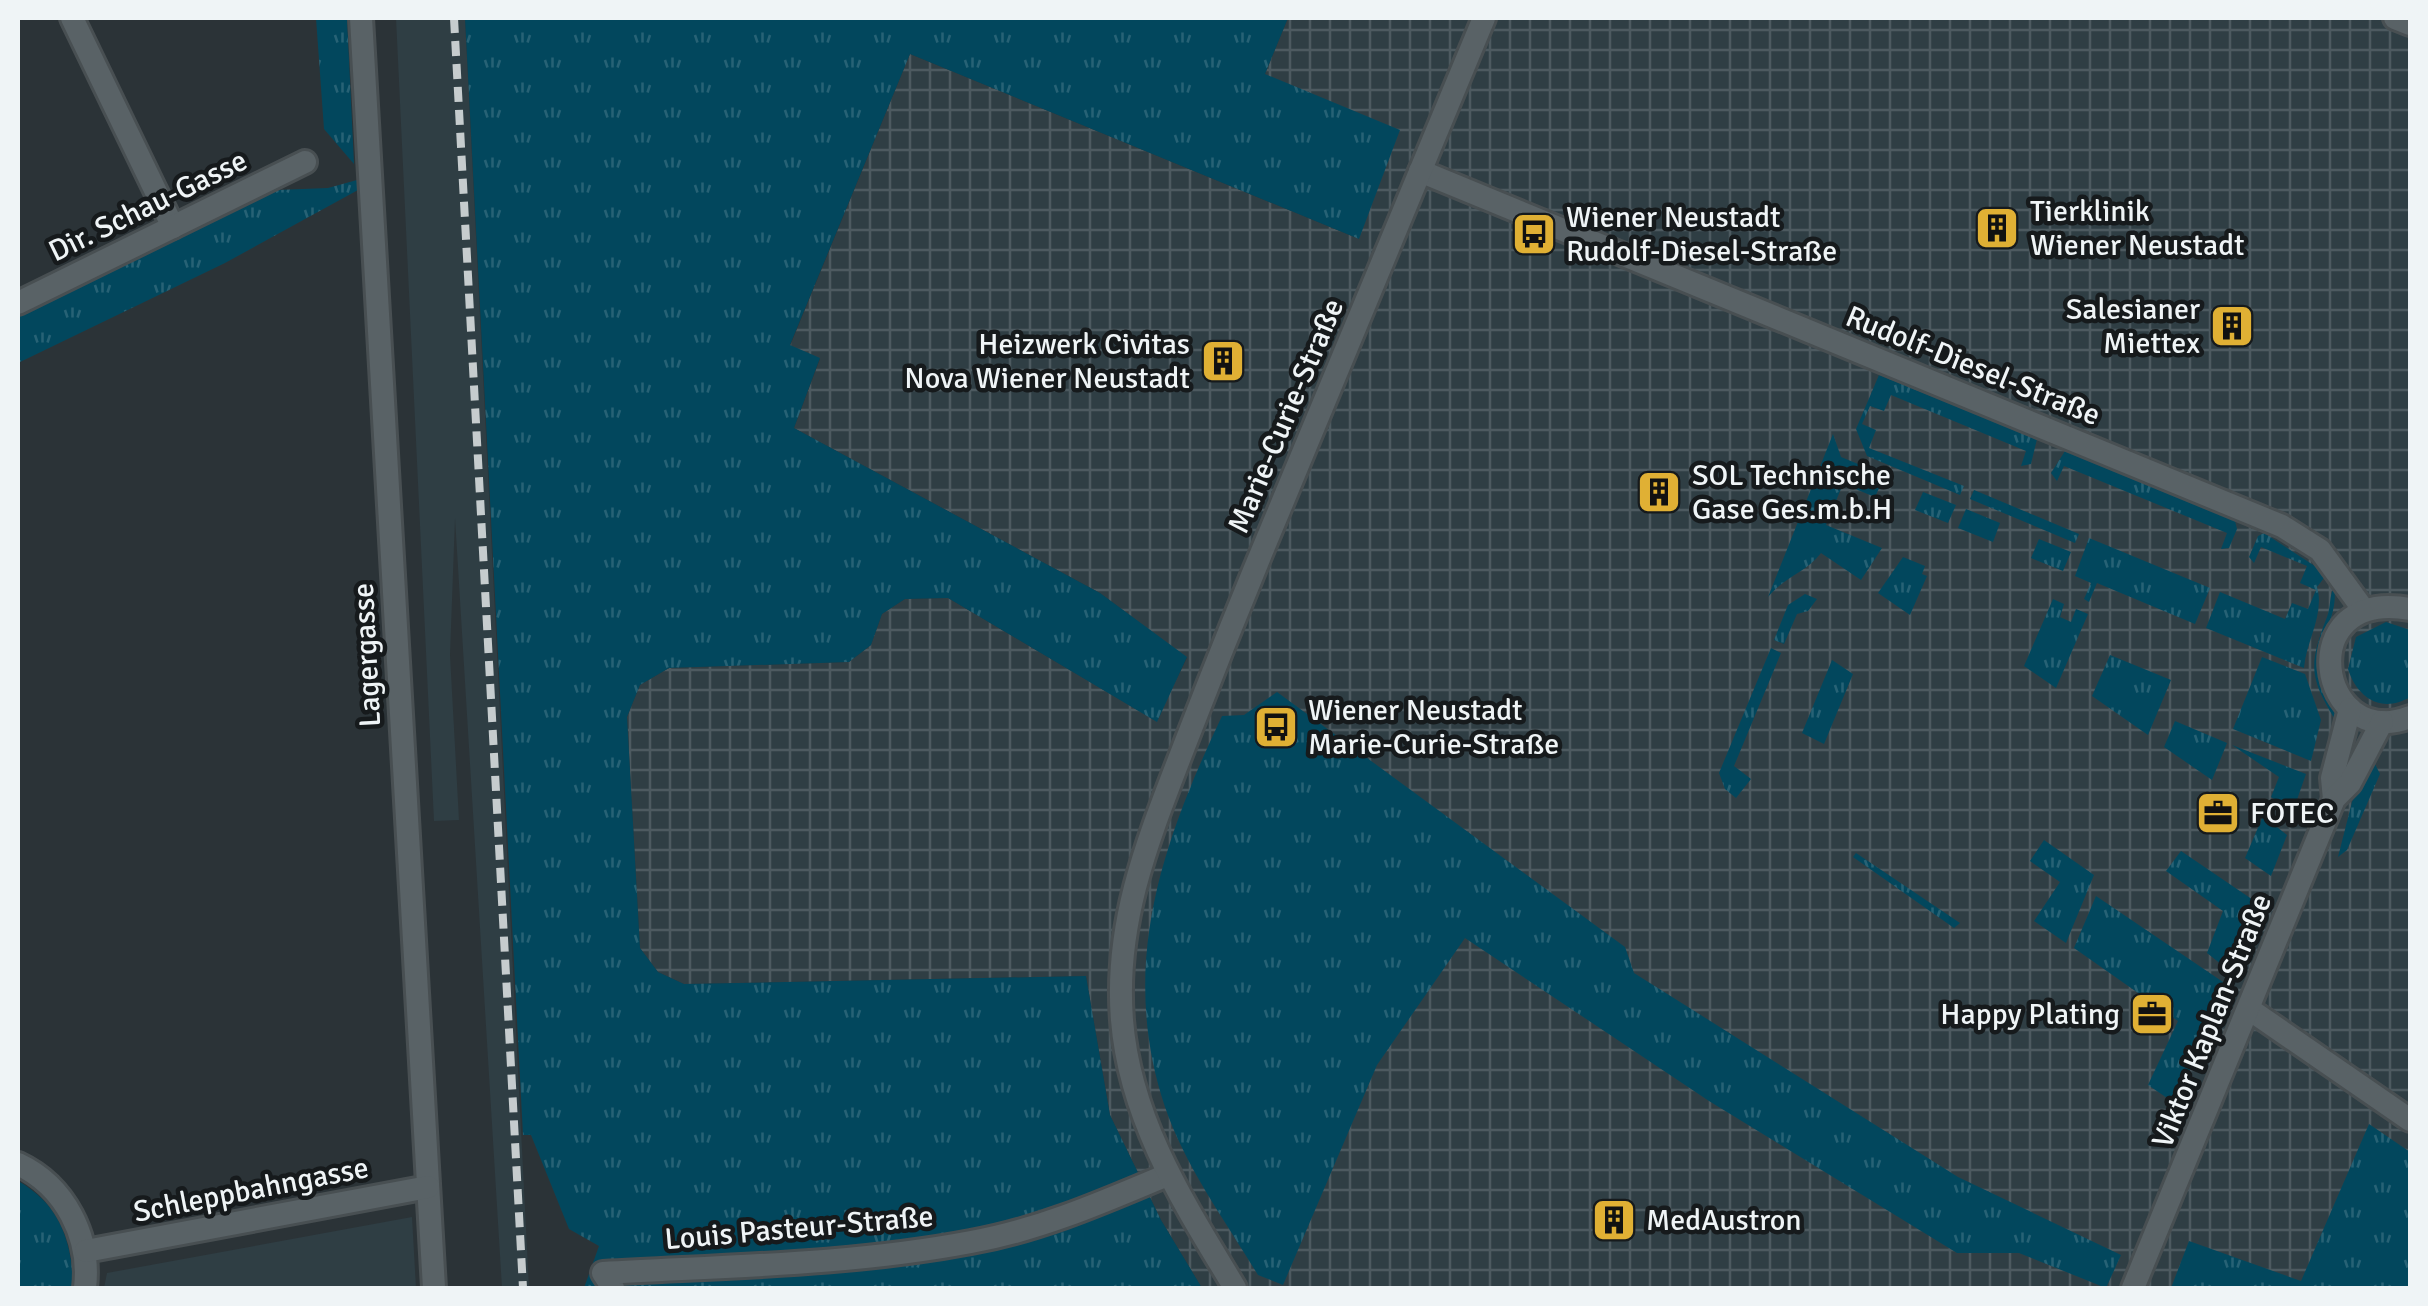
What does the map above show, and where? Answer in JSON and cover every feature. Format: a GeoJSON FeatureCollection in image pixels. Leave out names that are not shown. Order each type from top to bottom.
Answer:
{"type":"FeatureCollection","features":[{"type":"Feature","properties":{"kind":"street"},"geometry":{"type":"LineString","coordinates":[[72,18],[173,226]]}},
{"type":"Feature","properties":{"kind":"street","name":"Lagergasse"},"geometry":{"type":"LineString","coordinates":[[361,18],[434,1288]]}},
{"type":"Feature","properties":{"kind":"street","name":"Marie-Curie-Straße"},"geometry":{"type":"LineString","coordinates":[[1236,1288],[1167,1175],[1136,1092],[1122,1022],[1120,954],[1140,859],[1208,684],[1484,18]]}},
{"type":"Feature","properties":{"kind":"street"},"geometry":{"type":"LineString","coordinates":[[2395,18],[2410,24]]}},
{"type":"Feature","properties":{"kind":"street","name":"Dir. Schau-Gasse"},"geometry":{"type":"LineString","coordinates":[[18,303],[305,162]]}},
{"type":"Feature","properties":{"kind":"street","name":"Rudolf-Diesel-Straße"},"geometry":{"type":"LineString","coordinates":[[1420,172],[2282,526],[2320,550],[2363,609]]}},
{"type":"Feature","properties":{"kind":"street"},"geometry":{"type":"LineString","coordinates":[[2410,609],[2384,604],[2363,609],[2344,624],[2330,647],[2329,670],[2336,692],[2366,716],[2410,717]]}},
{"type":"Feature","properties":{"kind":"street","name":"Viktor Kaplan-Straße"},"geometry":{"type":"LineString","coordinates":[[2334,799],[2332,778],[2346,738],[2366,716]]}},
{"type":"Feature","properties":{"kind":"street","name":"Viktor Kaplan-Straße"},"geometry":{"type":"LineString","coordinates":[[2133,1288],[2334,799],[2350,783],[2366,716]]}},
{"type":"Feature","properties":{"kind":"street"},"geometry":{"type":"LineString","coordinates":[[2250,1009],[2410,1120]]}},
{"type":"Feature","properties":{"kind":"street"},"geometry":{"type":"LineString","coordinates":[[18,1164],[66,1202],[86,1251],[85,1288]]}},
{"type":"Feature","properties":{"kind":"street","name":"Louis Pasteur-Straße"},"geometry":{"type":"LineString","coordinates":[[608,1281],[867,1258],[974,1242],[1072,1215],[1167,1175]]}},
{"type":"Feature","properties":{"kind":"street","name":"Schleppbahngasse"},"geometry":{"type":"LineString","coordinates":[[86,1251],[428,1187]]}},
{"type":"Feature","properties":{"kind":"shaded area"},"geometry":{"type":"Polygon","coordinates":[[[396,18],[465,18],[529,1288],[502,1288],[455,518],[450,655],[459,820],[434,821],[396,18]]]}},
{"type":"Feature","properties":{"kind":"shaded area"},"geometry":{"type":"Polygon","coordinates":[[[1288,18],[2410,18],[2410,1288],[1202,1288],[1161,1220],[1110,1115],[1086,976],[684,984],[658,972],[640,948],[627,717],[640,685],[669,668],[849,662],[871,645],[882,614],[905,599],[948,598],[1156,721],[1187,658],[1100,593],[794,428],[820,359],[790,346],[910,54],[1359,239],[1265,74],[1288,18]]]}},
{"type":"Feature","properties":{"kind":"shaded area"},"geometry":{"type":"Polygon","coordinates":[[[412,1217],[416,1288],[104,1288],[107,1273],[412,1217]]]}},
{"type":"Feature","properties":{"kind":"green space"},"geometry":{"type":"Polygon","coordinates":[[[316,18],[347,18],[354,164],[324,129],[316,18]]]}},
{"type":"Feature","properties":{"kind":"green space"},"geometry":{"type":"Polygon","coordinates":[[[465,18],[1288,18],[1265,74],[1400,130],[1359,239],[910,54],[790,345],[820,358],[794,428],[1100,593],[1187,657],[1157,722],[948,598],[905,599],[882,614],[871,645],[849,662],[669,668],[640,685],[627,717],[640,948],[658,972],[684,984],[1086,976],[1110,1115],[1161,1220],[1202,1288],[584,1288],[599,1246],[569,1229],[531,1135],[523,1135],[465,18]]]}},
{"type":"Feature","properties":{"kind":"green space"},"geometry":{"type":"Polygon","coordinates":[[[357,180],[358,190],[225,263],[18,363],[18,315],[277,190],[328,188],[357,180]]]}},
{"type":"Feature","properties":{"kind":"green space"},"geometry":{"type":"Polygon","coordinates":[[[1879,375],[2037,439],[2031,464],[2021,466],[2026,451],[1891,395],[1884,411],[1870,406],[1862,424],[1876,430],[1869,448],[1964,486],[1960,495],[1867,456],[1856,429],[1879,375]]]}},
{"type":"Feature","properties":{"kind":"green space"},"geometry":{"type":"Polygon","coordinates":[[[1833,434],[1841,457],[1885,475],[1875,497],[1843,484],[1826,525],[1882,548],[1861,580],[1821,553],[1768,597],[1833,434]]]}},
{"type":"Feature","properties":{"kind":"green space"},"geometry":{"type":"Polygon","coordinates":[[[2065,451],[2235,521],[2237,529],[2229,548],[2221,549],[2227,533],[2064,466],[2057,481],[2051,473],[2065,451]]]}},
{"type":"Feature","properties":{"kind":"green space"},"geometry":{"type":"Polygon","coordinates":[[[1974,490],[2079,534],[2075,543],[1970,499],[1974,490]]]}},
{"type":"Feature","properties":{"kind":"green space"},"geometry":{"type":"Polygon","coordinates":[[[1923,492],[1956,505],[1948,523],[1915,510],[1923,492]]]}},
{"type":"Feature","properties":{"kind":"green space"},"geometry":{"type":"Polygon","coordinates":[[[1966,509],[2000,523],[1993,542],[1958,528],[1966,509]]]}},
{"type":"Feature","properties":{"kind":"green space"},"geometry":{"type":"Polygon","coordinates":[[[2264,533],[2327,574],[2317,587],[2319,607],[2304,668],[2206,628],[2220,592],[2285,619],[2292,603],[2308,609],[2316,590],[2300,583],[2307,566],[2261,547],[2254,563],[2249,557],[2258,536],[2264,533]]]}},
{"type":"Feature","properties":{"kind":"green space"},"geometry":{"type":"Polygon","coordinates":[[[2089,538],[2210,588],[2195,624],[2097,583],[2089,602],[2084,599],[2091,583],[2075,576],[2089,538]]]}},
{"type":"Feature","properties":{"kind":"green space"},"geometry":{"type":"Polygon","coordinates":[[[2039,539],[2071,552],[2063,571],[2031,558],[2039,539]]]}},
{"type":"Feature","properties":{"kind":"green space"},"geometry":{"type":"Polygon","coordinates":[[[1903,557],[1925,566],[1922,574],[1927,576],[1910,615],[1878,593],[1903,557]]]}},
{"type":"Feature","properties":{"kind":"green space"},"geometry":{"type":"Polygon","coordinates":[[[2334,587],[2334,608],[2319,665],[2339,726],[2317,684],[2314,662],[2334,587]]]}},
{"type":"Feature","properties":{"kind":"green space"},"geometry":{"type":"Polygon","coordinates":[[[1805,594],[1817,599],[1808,611],[1797,614],[1784,644],[1774,640],[1788,605],[1805,594]]]}},
{"type":"Feature","properties":{"kind":"green space"},"geometry":{"type":"Polygon","coordinates":[[[2053,599],[2064,604],[2060,617],[2071,622],[2076,609],[2088,614],[2056,688],[2024,666],[2053,599]]]}},
{"type":"Feature","properties":{"kind":"green space"},"geometry":{"type":"Polygon","coordinates":[[[2386,622],[2410,630],[2410,697],[2390,704],[2364,695],[2348,669],[2356,637],[2386,622]]]}},
{"type":"Feature","properties":{"kind":"green space"},"geometry":{"type":"Polygon","coordinates":[[[1771,648],[1781,653],[1734,766],[1751,779],[1736,798],[1725,789],[1719,773],[1771,648]]]}},
{"type":"Feature","properties":{"kind":"green space"},"geometry":{"type":"Polygon","coordinates":[[[2110,655],[2171,680],[2148,735],[2092,696],[2110,655]]]}},
{"type":"Feature","properties":{"kind":"green space"},"geometry":{"type":"Polygon","coordinates":[[[2262,657],[2305,674],[2321,720],[2311,761],[2233,729],[2262,657]]]}},
{"type":"Feature","properties":{"kind":"green space"},"geometry":{"type":"Polygon","coordinates":[[[1832,660],[1853,674],[1824,744],[1802,733],[1832,660]]]}},
{"type":"Feature","properties":{"kind":"green space"},"geometry":{"type":"Polygon","coordinates":[[[1277,692],[1625,947],[1634,973],[1958,1177],[2121,1255],[2106,1288],[2019,1253],[1957,1253],[1709,1101],[1465,938],[1377,1065],[1283,1285],[1258,1275],[1195,1172],[1165,1107],[1151,1055],[1147,955],[1153,906],[1165,858],[1222,716],[1244,715],[1277,692]]]}},
{"type":"Feature","properties":{"kind":"green space"},"geometry":{"type":"Polygon","coordinates":[[[2175,721],[2227,743],[2212,780],[2164,747],[2175,721]]]}},
{"type":"Feature","properties":{"kind":"green space"},"geometry":{"type":"Polygon","coordinates":[[[2232,745],[2306,774],[2293,811],[2271,797],[2279,777],[2232,745]]]}},
{"type":"Feature","properties":{"kind":"green space"},"geometry":{"type":"Polygon","coordinates":[[[2371,756],[2380,774],[2347,850],[2338,857],[2352,802],[2371,756]]]}},
{"type":"Feature","properties":{"kind":"green space"},"geometry":{"type":"Polygon","coordinates":[[[2263,816],[2287,835],[2271,876],[2245,858],[2263,816]]]}},
{"type":"Feature","properties":{"kind":"green space"},"geometry":{"type":"Polygon","coordinates":[[[2044,840],[2094,875],[2066,943],[2034,921],[2060,882],[2030,861],[2044,840]]]}},
{"type":"Feature","properties":{"kind":"green space"},"geometry":{"type":"Polygon","coordinates":[[[2181,851],[2259,904],[2231,972],[2207,953],[2223,911],[2166,871],[2181,851]]]}},
{"type":"Feature","properties":{"kind":"green space"},"geometry":{"type":"Polygon","coordinates":[[[1856,853],[1960,923],[1954,928],[1853,857],[1856,853]]]}},
{"type":"Feature","properties":{"kind":"green space"},"geometry":{"type":"Polygon","coordinates":[[[2096,896],[2226,984],[2176,1104],[2148,1085],[2178,1021],[2074,948],[2096,896]]]}},
{"type":"Feature","properties":{"kind":"green space"},"geometry":{"type":"Polygon","coordinates":[[[2369,1124],[2410,1152],[2410,1288],[2171,1288],[2189,1241],[2301,1281],[2369,1124]]]}},
{"type":"Feature","properties":{"kind":"green space"},"geometry":{"type":"Polygon","coordinates":[[[18,1181],[44,1201],[61,1226],[74,1288],[18,1288],[18,1181]]]}},
{"type":"Feature","properties":{"kind":"railway"},"geometry":{"type":"LineString","coordinates":[[454,18],[523,1288]]}},
{"type":"Feature","properties":{"kind":"place","name":"Tierklinik Wiener Neustadt"},"geometry":{"type":"Point","coordinates":[1997,228]}},
{"type":"Feature","properties":{"kind":"place","name":"Wiener Neustadt Rudolf-Diesel-Straße"},"geometry":{"type":"Point","coordinates":[1534,234]}},
{"type":"Feature","properties":{"kind":"place","name":"Salesianer Miettex"},"geometry":{"type":"Point","coordinates":[2232,326]}},
{"type":"Feature","properties":{"kind":"place","name":"Heizwerk Civitas Nova Wiener Neustadt"},"geometry":{"type":"Point","coordinates":[1223,361]}},
{"type":"Feature","properties":{"kind":"place","name":"SOL Technische Gase Ges.m.b.H"},"geometry":{"type":"Point","coordinates":[1659,492]}},
{"type":"Feature","properties":{"kind":"place","name":"Wiener Neustadt Marie-Curie-Straße"},"geometry":{"type":"Point","coordinates":[1276,727]}},
{"type":"Feature","properties":{"kind":"place","name":"FOTEC"},"geometry":{"type":"Point","coordinates":[2218,813]}},
{"type":"Feature","properties":{"kind":"place","name":"Happy Plating"},"geometry":{"type":"Point","coordinates":[2152,1014]}},
{"type":"Feature","properties":{"kind":"place","name":"MedAustron"},"geometry":{"type":"Point","coordinates":[1614,1220]}}]}
